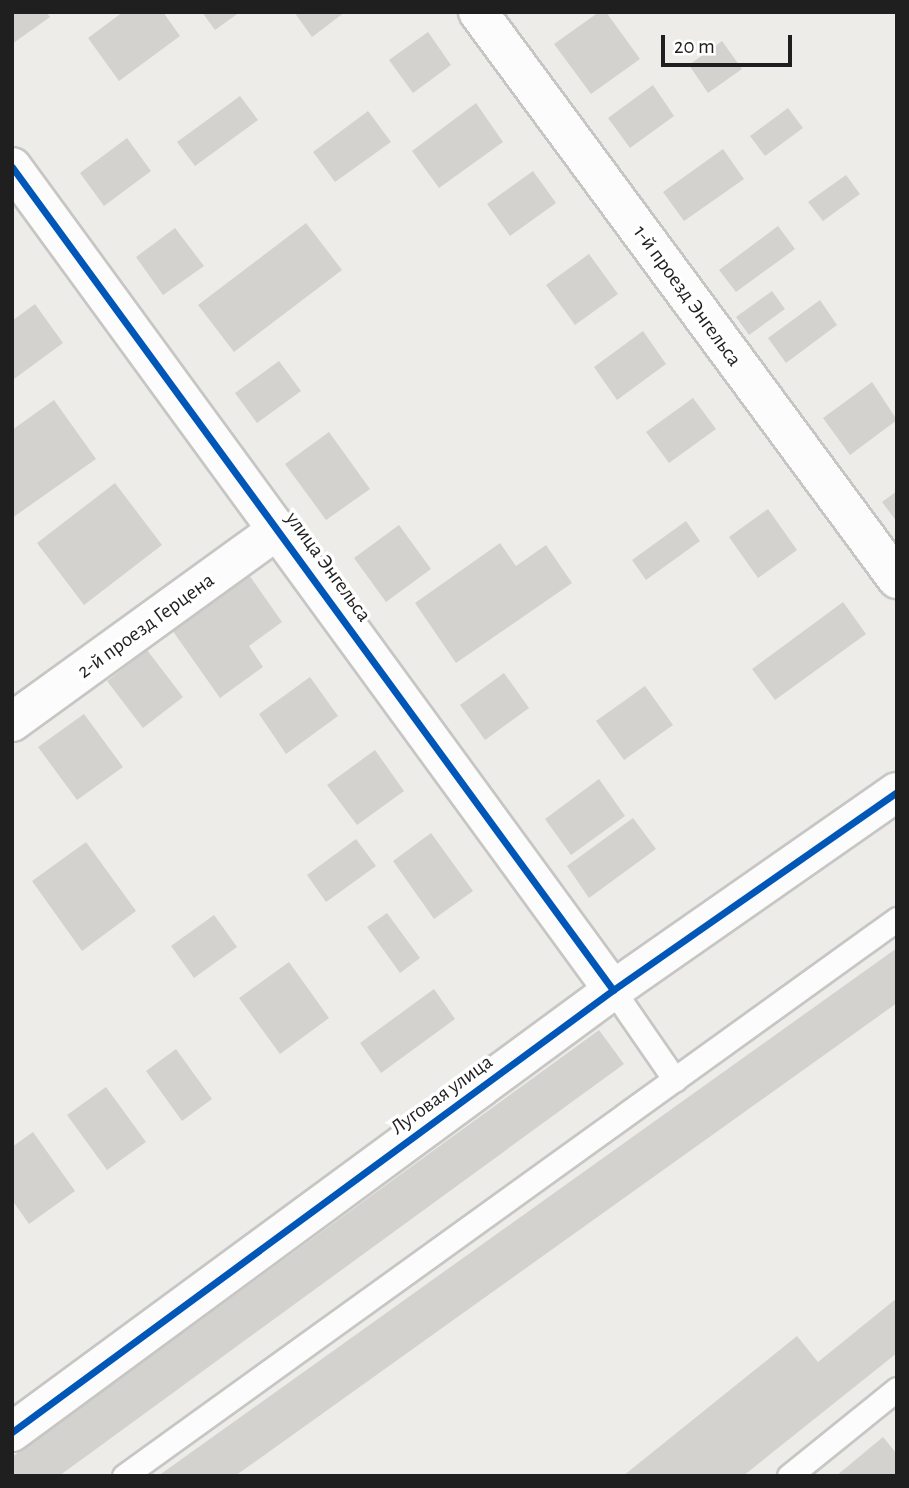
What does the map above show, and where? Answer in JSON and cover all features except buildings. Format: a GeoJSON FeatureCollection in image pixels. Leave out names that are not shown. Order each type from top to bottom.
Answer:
{"type":"FeatureCollection","features":[{"type":"Feature","properties":{"kind":"street","name":"1-й проезд Энгельса"},"geometry":{"type":"LineString","coordinates":[[478,12],[897,579]]}},
{"type":"Feature","properties":{"kind":"street","name":"улица Энгельса"},"geometry":{"type":"LineString","coordinates":[[12,167],[613,990]]}},
{"type":"Feature","properties":{"kind":"street","name":"2-й проезд Герцена"},"geometry":{"type":"LineString","coordinates":[[12,722],[279,530]]}},
{"type":"Feature","properties":{"kind":"street","name":"Луговая улица"},"geometry":{"type":"LineString","coordinates":[[12,1432],[613,990],[897,792]]}},
{"type":"Feature","properties":{"kind":"lane"},"geometry":{"type":"LineString","coordinates":[[124,1476],[897,919]]}},
{"type":"Feature","properties":{"kind":"lane"},"geometry":{"type":"LineString","coordinates":[[613,990],[675,1080]]}},
{"type":"Feature","properties":{"kind":"lane"},"geometry":{"type":"LineString","coordinates":[[789,1476],[897,1389]]}},
{"type":"Feature","properties":{"kind":"cycle path"},"geometry":{"type":"LineString","coordinates":[[12,167],[613,990]]}},
{"type":"Feature","properties":{"kind":"cycle path"},"geometry":{"type":"LineString","coordinates":[[12,1432],[613,990],[897,792]]}}]}
